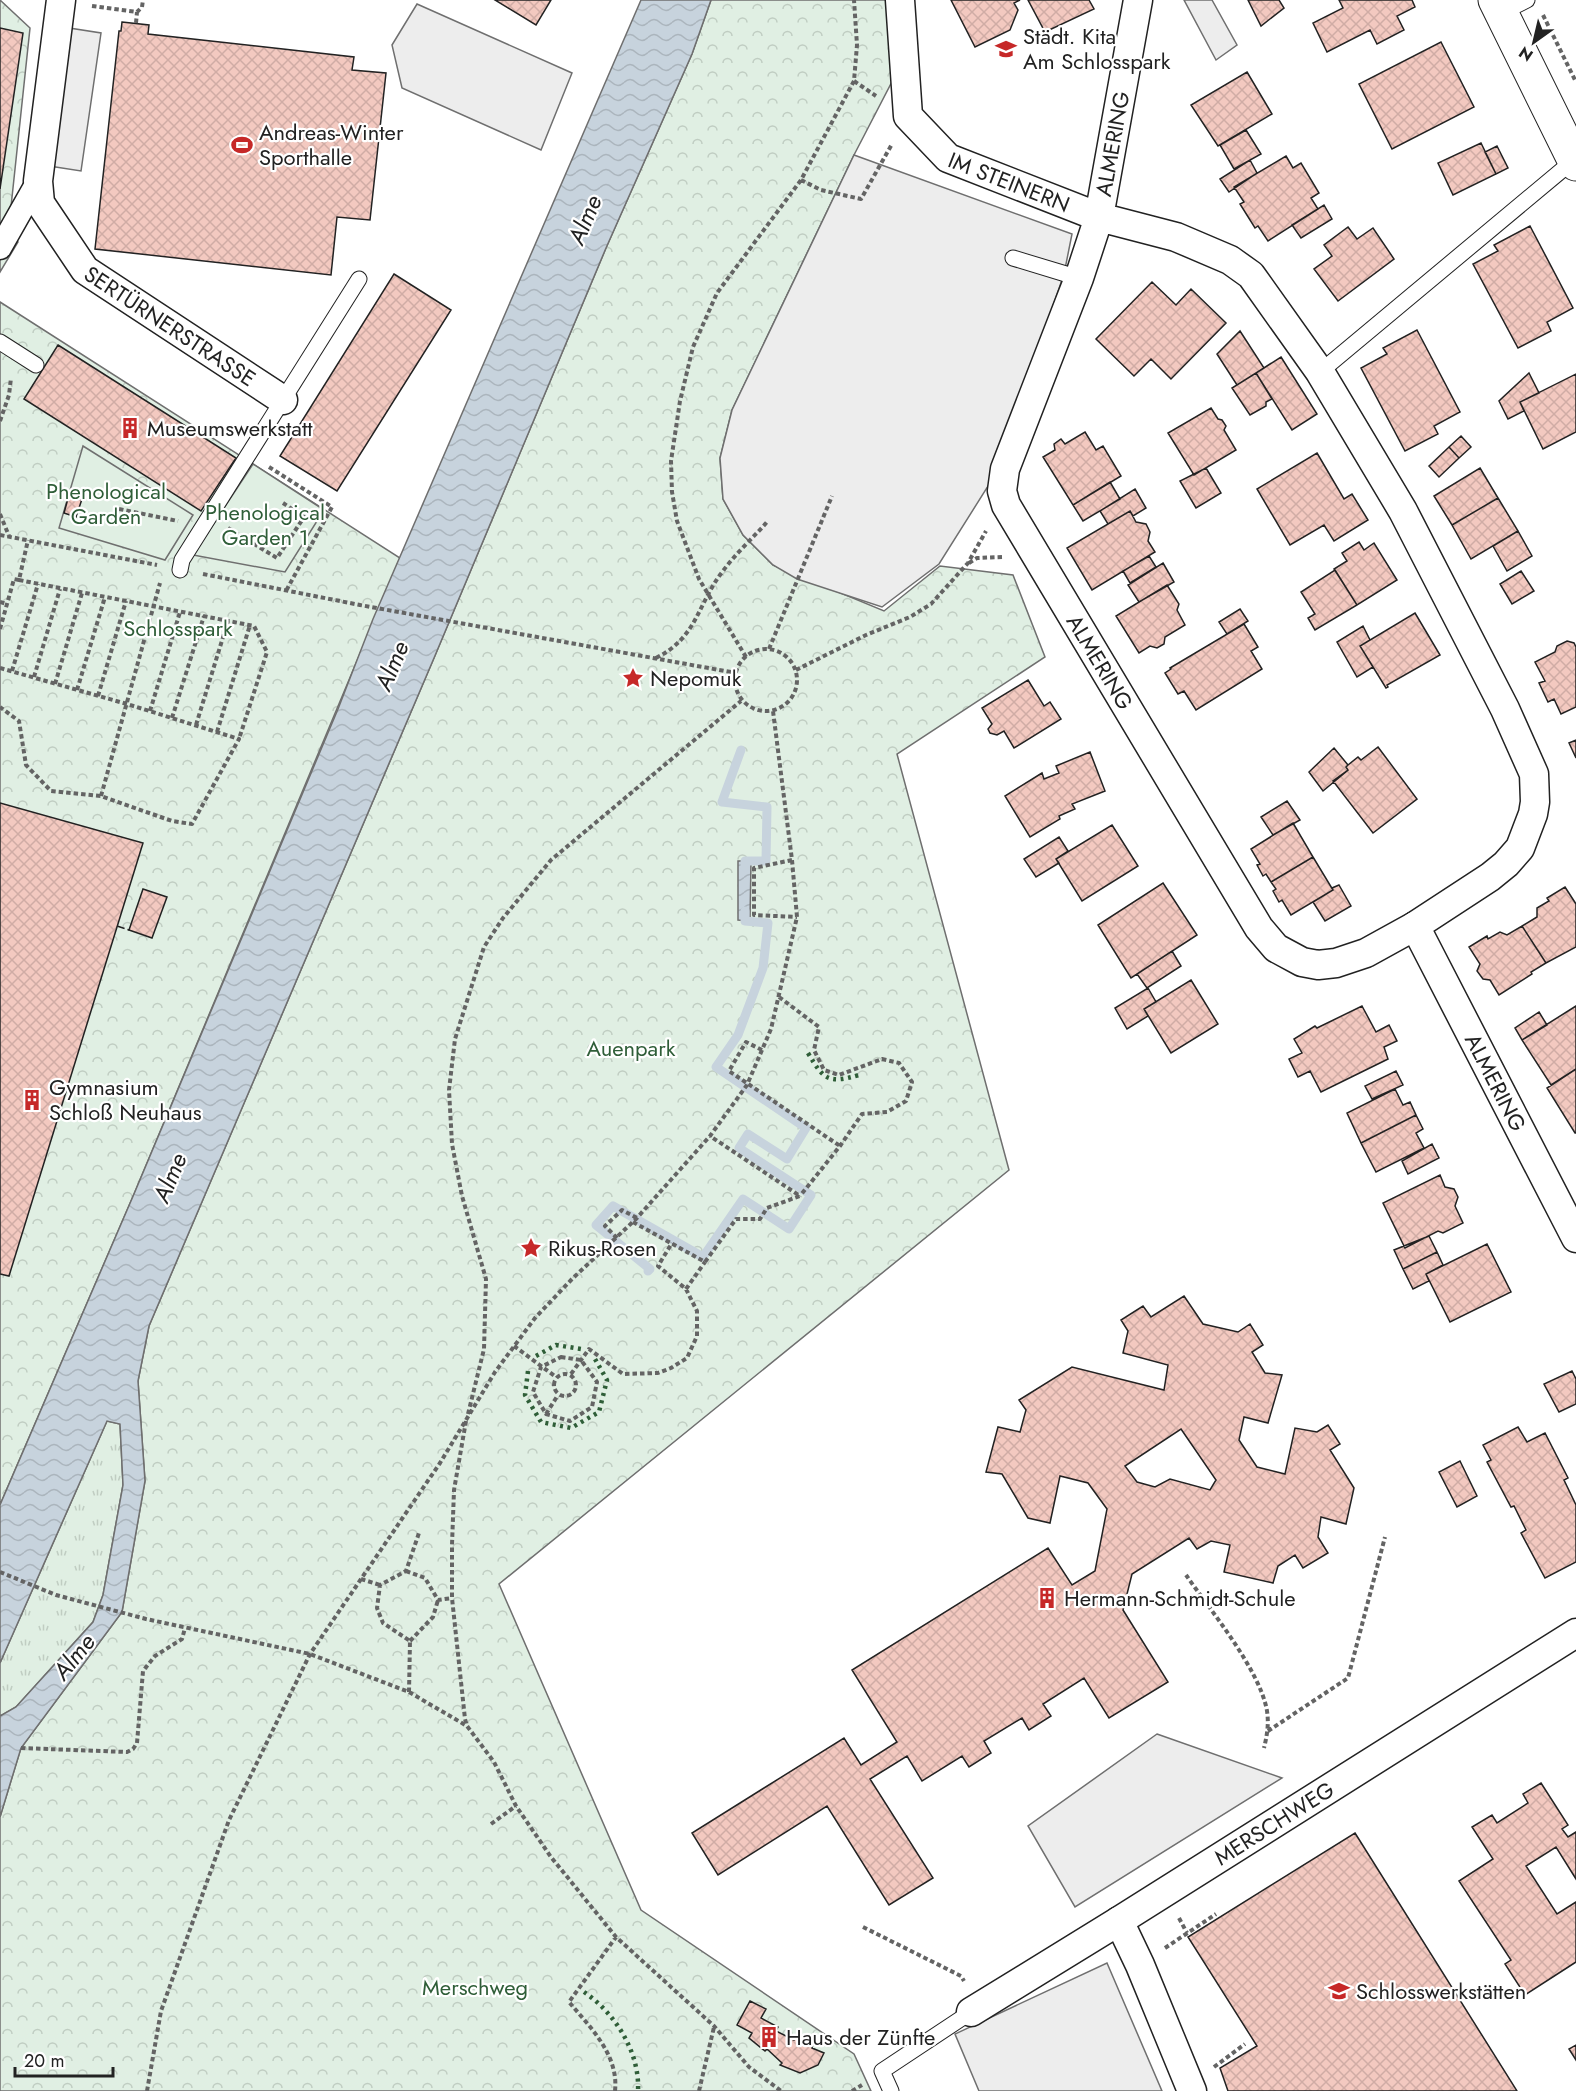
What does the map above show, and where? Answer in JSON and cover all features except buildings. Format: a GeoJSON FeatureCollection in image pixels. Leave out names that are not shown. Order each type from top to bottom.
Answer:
{"type":"FeatureCollection","features":[{"type":"Feature","properties":{"kind":"main road"},"geometry":{"type":"LineString","coordinates":[[1507,4],[1575,162]]}},
{"type":"Feature","properties":{"kind":"street","name":"SERTÜRNERSTRASSE"},"geometry":{"type":"LineString","coordinates":[[61,0],[38,181],[40,203],[85,270],[283,400]]}},
{"type":"Feature","properties":{"kind":"street"},"geometry":{"type":"LineString","coordinates":[[900,0],[908,116]]}},
{"type":"Feature","properties":{"kind":"street","name":"ALMERING"},"geometry":{"type":"LineString","coordinates":[[1099,218],[1176,237],[1230,260],[1251,276],[1264,291],[1320,372],[1402,512],[1505,709],[1534,774],[1533,814],[1520,848],[1506,864],[1415,926],[1366,953],[1336,963],[1318,965],[1302,962],[1276,948],[1253,918],[1006,505],[1002,491],[1005,469],[1012,449],[1079,278],[1099,218],[1138,0]]}},
{"type":"Feature","properties":{"kind":"street","name":"IM STEINERN"},"geometry":{"type":"LineString","coordinates":[[908,116],[948,158],[1099,218]]}},
{"type":"Feature","properties":{"kind":"street"},"geometry":{"type":"LineString","coordinates":[[0,248],[38,181]]}},
{"type":"Feature","properties":{"kind":"street","name":"ALMERING"},"geometry":{"type":"LineString","coordinates":[[1415,926],[1576,1238]]}},
{"type":"Feature","properties":{"kind":"street","name":"MERSCHWEG"},"geometry":{"type":"LineString","coordinates":[[975,2010],[1576,1633]]}},
{"type":"Feature","properties":{"kind":"street"},"geometry":{"type":"LineString","coordinates":[[1119,1921],[1140,1965],[1192,2091]]}},
{"type":"Feature","properties":{"kind":"lane"},"geometry":{"type":"LineString","coordinates":[[1320,372],[1575,162]]}},
{"type":"Feature","properties":{"kind":"lane"},"geometry":{"type":"LineString","coordinates":[[1013,258],[1079,278]]}},
{"type":"Feature","properties":{"kind":"lane"},"geometry":{"type":"LineString","coordinates":[[180,570],[182,560],[359,279]]}},
{"type":"Feature","properties":{"kind":"lane"},"geometry":{"type":"LineString","coordinates":[[0,342],[36,365]]}},
{"type":"Feature","properties":{"kind":"lane"},"geometry":{"type":"LineString","coordinates":[[891,2091],[882,2071],[975,2010]]}},
{"type":"Feature","properties":{"kind":"path"},"geometry":{"type":"LineString","coordinates":[[61,0],[137,12]]}},
{"type":"Feature","properties":{"kind":"path"},"geometry":{"type":"LineString","coordinates":[[136,23],[137,12],[142,7],[143,0]]}},
{"type":"Feature","properties":{"kind":"path"},"geometry":{"type":"LineString","coordinates":[[746,657],[699,579],[677,521],[672,492],[671,461],[680,401],[693,347],[717,293],[801,180],[854,81],[856,45],[854,0]]}},
{"type":"Feature","properties":{"kind":"path"},"geometry":{"type":"LineString","coordinates":[[1540,9],[1576,82]]}},
{"type":"Feature","properties":{"kind":"path"},"geometry":{"type":"LineString","coordinates":[[801,180],[821,190],[861,199],[908,116]]}},
{"type":"Feature","properties":{"kind":"path"},"geometry":{"type":"LineString","coordinates":[[0,421],[9,395],[14,350]]}},
{"type":"Feature","properties":{"kind":"path"},"geometry":{"type":"LineString","coordinates":[[249,454],[332,507],[286,591]]}},
{"type":"Feature","properties":{"kind":"path"},"geometry":{"type":"LineString","coordinates":[[796,670],[866,635],[910,617],[932,604],[968,563],[982,540],[1002,491]]}},
{"type":"Feature","properties":{"kind":"path"},"geometry":{"type":"LineString","coordinates":[[769,649],[832,496]]}},
{"type":"Feature","properties":{"kind":"path"},"geometry":{"type":"LineString","coordinates":[[226,526],[277,558],[304,517],[283,503]]}},
{"type":"Feature","properties":{"kind":"path"},"geometry":{"type":"LineString","coordinates":[[119,509],[188,523],[200,532]]}},
{"type":"Feature","properties":{"kind":"path"},"geometry":{"type":"LineString","coordinates":[[0,514],[9,536]]}},
{"type":"Feature","properties":{"kind":"path"},"geometry":{"type":"LineString","coordinates":[[655,658],[682,641],[723,571],[767,522]]}},
{"type":"Feature","properties":{"kind":"path"},"geometry":{"type":"LineString","coordinates":[[0,535],[360,605],[736,673]]}},
{"type":"Feature","properties":{"kind":"path"},"geometry":{"type":"LineString","coordinates":[[19,580],[28,540]]}},
{"type":"Feature","properties":{"kind":"path"},"geometry":{"type":"LineString","coordinates":[[101,796],[164,567]]}},
{"type":"Feature","properties":{"kind":"path"},"geometry":{"type":"LineString","coordinates":[[0,629],[14,579],[250,625],[254,627],[267,652],[239,739],[192,824],[172,821],[101,796],[51,791],[26,765],[19,721],[0,707]]}},
{"type":"Feature","properties":{"kind":"path"},"geometry":{"type":"LineString","coordinates":[[12,671],[38,584]]}},
{"type":"Feature","properties":{"kind":"path"},"geometry":{"type":"LineString","coordinates":[[34,677],[60,588]]}},
{"type":"Feature","properties":{"kind":"path"},"geometry":{"type":"LineString","coordinates":[[55,684],[82,593]]}},
{"type":"Feature","properties":{"kind":"path"},"geometry":{"type":"LineString","coordinates":[[77,690],[105,597]]}},
{"type":"Feature","properties":{"kind":"path"},"geometry":{"type":"LineString","coordinates":[[98,696],[126,601]]}},
{"type":"Feature","properties":{"kind":"path"},"geometry":{"type":"LineString","coordinates":[[0,602],[8,604]]}},
{"type":"Feature","properties":{"kind":"path"},"geometry":{"type":"LineString","coordinates":[[150,711],[180,612]]}},
{"type":"Feature","properties":{"kind":"path"},"geometry":{"type":"LineString","coordinates":[[172,718],[204,616]]}},
{"type":"Feature","properties":{"kind":"path"},"geometry":{"type":"LineString","coordinates":[[196,725],[228,621]]}},
{"type":"Feature","properties":{"kind":"path"},"geometry":{"type":"LineString","coordinates":[[217,732],[250,625]]}},
{"type":"Feature","properties":{"kind":"path"},"geometry":{"type":"LineString","coordinates":[[769,649],[785,656],[796,670],[794,694],[781,708],[773,711],[753,708],[741,701],[735,683],[736,673],[746,657],[752,653],[769,649]]}},
{"type":"Feature","properties":{"kind":"path"},"geometry":{"type":"LineString","coordinates":[[0,668],[239,739]]}},
{"type":"Feature","properties":{"kind":"path"},"geometry":{"type":"LineString","coordinates":[[741,701],[551,860],[503,918],[484,947],[454,1039],[449,1090],[452,1144],[486,1279],[484,1349],[466,1419],[454,1490],[452,1598],[467,1726],[494,1762],[516,1806],[550,1857],[616,1937],[714,2026],[749,2067],[781,2091]]}},
{"type":"Feature","properties":{"kind":"path"},"geometry":{"type":"LineString","coordinates":[[147,2091],[161,2011],[229,1820],[310,1654],[440,1463],[514,1346],[535,1318],[572,1279],[635,1220],[710,1136],[747,1084],[771,1029],[797,917],[773,711]]}},
{"type":"Feature","properties":{"kind":"path"},"geometry":{"type":"LineString","coordinates":[[792,860],[754,868],[754,915],[797,917]]}},
{"type":"Feature","properties":{"kind":"path"},"geometry":{"type":"LineString","coordinates":[[686,1289],[736,1219],[760,1219],[767,1208],[800,1196],[840,1146],[861,1114],[887,1112],[906,1101],[912,1082],[900,1063],[882,1059],[839,1075],[824,1070],[814,1050],[819,1027],[779,997]]}},
{"type":"Feature","properties":{"kind":"path"},"geometry":{"type":"LineString","coordinates":[[762,1050],[746,1042],[729,1071],[840,1146]]}},
{"type":"Feature","properties":{"kind":"path"},"geometry":{"type":"LineString","coordinates":[[710,1136],[800,1196]]}},
{"type":"Feature","properties":{"kind":"path"},"geometry":{"type":"LineString","coordinates":[[617,1238],[605,1226],[622,1210],[705,1262]]}},
{"type":"Feature","properties":{"kind":"path"},"geometry":{"type":"LineString","coordinates":[[571,1374],[589,1349],[623,1374],[658,1373],[687,1358],[697,1336],[697,1311],[686,1289],[658,1266],[672,1243]]}},
{"type":"Feature","properties":{"kind":"path"},"geometry":{"type":"LineString","coordinates":[[514,1346],[556,1377]]}},
{"type":"Feature","properties":{"kind":"path"},"geometry":{"type":"LineString","coordinates":[[561,1357],[580,1360],[597,1382],[592,1407],[570,1421],[546,1414],[533,1392],[541,1367],[561,1357]]}},
{"type":"Feature","properties":{"kind":"path"},"geometry":{"type":"LineString","coordinates":[[558,1395],[553,1387],[556,1377],[563,1373],[571,1374]]}},
{"type":"Feature","properties":{"kind":"path"},"geometry":{"type":"LineString","coordinates":[[558,1395],[567,1396],[575,1391],[576,1382],[571,1374]]}},
{"type":"Feature","properties":{"kind":"path"},"geometry":{"type":"LineString","coordinates":[[546,1414],[558,1395]]}},
{"type":"Feature","properties":{"kind":"path"},"geometry":{"type":"LineString","coordinates":[[361,1579],[380,1585],[406,1571],[419,1533]]}},
{"type":"Feature","properties":{"kind":"path"},"geometry":{"type":"LineString","coordinates":[[1268,1731],[1348,1678],[1385,1537]]}},
{"type":"Feature","properties":{"kind":"path"},"geometry":{"type":"LineString","coordinates":[[406,1571],[425,1578],[438,1600],[433,1617],[410,1641],[409,1692]]}},
{"type":"Feature","properties":{"kind":"path"},"geometry":{"type":"LineString","coordinates":[[0,1572],[56,1595],[185,1628],[310,1654],[409,1692],[467,1726]]}},
{"type":"Feature","properties":{"kind":"path"},"geometry":{"type":"LineString","coordinates":[[1186,1575],[1252,1671],[1267,1710],[1268,1731],[1264,1748]]}},
{"type":"Feature","properties":{"kind":"path"},"geometry":{"type":"LineString","coordinates":[[380,1585],[377,1608],[383,1623],[410,1641]]}},
{"type":"Feature","properties":{"kind":"path"},"geometry":{"type":"LineString","coordinates":[[438,1600],[452,1598]]}},
{"type":"Feature","properties":{"kind":"path"},"geometry":{"type":"LineString","coordinates":[[21,1748],[127,1752],[133,1749],[137,1743],[143,1671],[155,1656],[182,1639],[185,1628]]}},
{"type":"Feature","properties":{"kind":"path"},"geometry":{"type":"LineString","coordinates":[[491,1824],[516,1806]]}},
{"type":"Feature","properties":{"kind":"path"},"geometry":{"type":"LineString","coordinates":[[1140,1965],[1216,1914]]}},
{"type":"Feature","properties":{"kind":"path"},"geometry":{"type":"LineString","coordinates":[[863,1927],[961,1976],[975,2010]]}},
{"type":"Feature","properties":{"kind":"path"},"geometry":{"type":"LineString","coordinates":[[615,2091],[616,2084],[610,2058],[600,2038],[569,2002],[616,1937]]}},
{"type":"Feature","properties":{"kind":"path"},"geometry":{"type":"LineString","coordinates":[[699,2091],[714,2026]]}},
{"type":"Feature","properties":{"kind":"green space"},"geometry":{"type":"Polygon","coordinates":[[[0,0],[30,28],[8,235],[18,242],[0,272],[0,0]]]}},
{"type":"Feature","properties":{"kind":"green space","name":"Auenpark"},"geometry":{"type":"Polygon","coordinates":[[[711,0],[891,0],[898,70],[854,155],[732,410],[720,458],[723,499],[743,535],[773,565],[884,611],[940,566],[1013,575],[1045,657],[897,754],[1009,1170],[499,1584],[641,1910],[854,2054],[871,2091],[0,2091],[0,1817],[21,1748],[122,1612],[145,1481],[138,1381],[149,1326],[606,248],[692,54],[711,0]]]}},
{"type":"Feature","properties":{"kind":"green space","name":"Schlosspark"},"geometry":{"type":"Polygon","coordinates":[[[0,302],[400,558],[134,1194],[0,1505],[0,302]]]}},
{"type":"Feature","properties":{"kind":"green space","name":"Phenological Garden"},"geometry":{"type":"Polygon","coordinates":[[[83,446],[193,515],[165,560],[59,528],[83,446]]]}},
{"type":"Feature","properties":{"kind":"green space","name":"Phenological Garden 1"},"geometry":{"type":"Polygon","coordinates":[[[253,464],[324,510],[285,572],[193,555],[253,464]]]}},
{"type":"Feature","properties":{"kind":"green space"},"geometry":{"type":"Polygon","coordinates":[[[107,1421],[120,1424],[123,1485],[103,1595],[93,1622],[16,1707],[0,1716],[0,1663],[107,1421]]]}},
{"type":"Feature","properties":{"kind":"shaded area"},"geometry":{"type":"Polygon","coordinates":[[[1184,0],[1212,0],[1237,45],[1216,60],[1184,0]]]}},
{"type":"Feature","properties":{"kind":"shaded area"},"geometry":{"type":"Polygon","coordinates":[[[417,4],[572,73],[541,150],[402,88],[392,45],[417,4]]]}},
{"type":"Feature","properties":{"kind":"shaded area"},"geometry":{"type":"Polygon","coordinates":[[[50,25],[101,33],[81,171],[30,163],[50,25]]]}},
{"type":"Feature","properties":{"kind":"shaded area"},"geometry":{"type":"Polygon","coordinates":[[[854,155],[1072,234],[1064,274],[995,475],[939,564],[882,607],[797,579],[773,565],[743,535],[723,499],[720,458],[732,410],[854,155]]]}},
{"type":"Feature","properties":{"kind":"shaded area"},"geometry":{"type":"Polygon","coordinates":[[[1157,1734],[1282,1778],[1075,1907],[1028,1826],[1157,1734]]]}},
{"type":"Feature","properties":{"kind":"shaded area"},"geometry":{"type":"Polygon","coordinates":[[[1107,1963],[1162,2091],[979,2091],[955,2034],[1107,1963]]]}},
{"type":"Feature","properties":{"kind":"water","name":"Alme"},"geometry":{"type":"Polygon","coordinates":[[[641,0],[711,0],[692,54],[606,248],[149,1326],[138,1381],[145,1481],[122,1612],[21,1748],[0,1817],[0,1716],[16,1707],[93,1622],[103,1595],[123,1485],[120,1424],[107,1421],[0,1663],[0,1505],[134,1194],[338,709],[373,619],[641,0]]]}},
{"type":"Feature","properties":{"kind":"water"},"geometry":{"type":"Polygon","coordinates":[[[738,861],[751,861],[750,921],[738,920],[738,861]]]}},
{"type":"Feature","properties":{"kind":"waterway"},"geometry":{"type":"LineString","coordinates":[[741,750],[722,802],[767,807],[766,861],[745,861],[745,867]]}},
{"type":"Feature","properties":{"kind":"waterway"},"geometry":{"type":"LineString","coordinates":[[648,1271],[650,1269],[596,1225],[613,1206],[703,1257],[743,1199],[789,1229],[811,1195],[739,1148],[748,1134],[787,1159],[806,1128],[716,1067],[738,1035],[763,968],[768,923],[745,921],[745,911]]}},
{"type":"Feature","properties":{"kind":"hedge"},"geometry":{"type":"LineString","coordinates":[[808,1053],[818,1069],[828,1078],[840,1079],[859,1075]]}},
{"type":"Feature","properties":{"kind":"hedge"},"geometry":{"type":"LineString","coordinates":[[536,1356],[556,1345],[581,1349]]}},
{"type":"Feature","properties":{"kind":"hedge"},"geometry":{"type":"LineString","coordinates":[[528,1371],[525,1395],[541,1422],[571,1428],[599,1412],[607,1380],[595,1359]]}},
{"type":"Feature","properties":{"kind":"hedge"},"geometry":{"type":"LineString","coordinates":[[584,1992],[606,2011],[623,2035],[635,2062],[638,2091]]}},
{"type":"Feature","properties":{"kind":"fence"},"geometry":{"type":"LineString","coordinates":[[117,926],[129,930]]}},
{"type":"Feature","properties":{"kind":"place","name":"Städt. Kita Am Schlosspark"},"geometry":{"type":"Point","coordinates":[1006,49]}},
{"type":"Feature","properties":{"kind":"place","name":"Andreas-Winter Sporthalle"},"geometry":{"type":"Point","coordinates":[242,145]}},
{"type":"Feature","properties":{"kind":"place","name":"Museumswerkstatt"},"geometry":{"type":"Point","coordinates":[130,428]}},
{"type":"Feature","properties":{"kind":"place","name":"Nepomuk"},"geometry":{"type":"Point","coordinates":[633,678]}},
{"type":"Feature","properties":{"kind":"place","name":"Gymnasium Schloß Neuhaus"},"geometry":{"type":"Point","coordinates":[32,1100]}},
{"type":"Feature","properties":{"kind":"place","name":"Rikus-Rosen"},"geometry":{"type":"Point","coordinates":[531,1248]}},
{"type":"Feature","properties":{"kind":"place","name":"Hermann-Schmidt-Schule"},"geometry":{"type":"Point","coordinates":[1047,1598]}},
{"type":"Feature","properties":{"kind":"place","name":"Schlosswerkstätten"},"geometry":{"type":"Point","coordinates":[1339,1991]}},
{"type":"Feature","properties":{"kind":"place","name":"Haus der Zünfte"},"geometry":{"type":"Point","coordinates":[769,2037]}},
{"type":"Feature","properties":{"kind":"park label","name":"Merschweg"},"geometry":{"type":"Point","coordinates":[475,1987]}}]}
